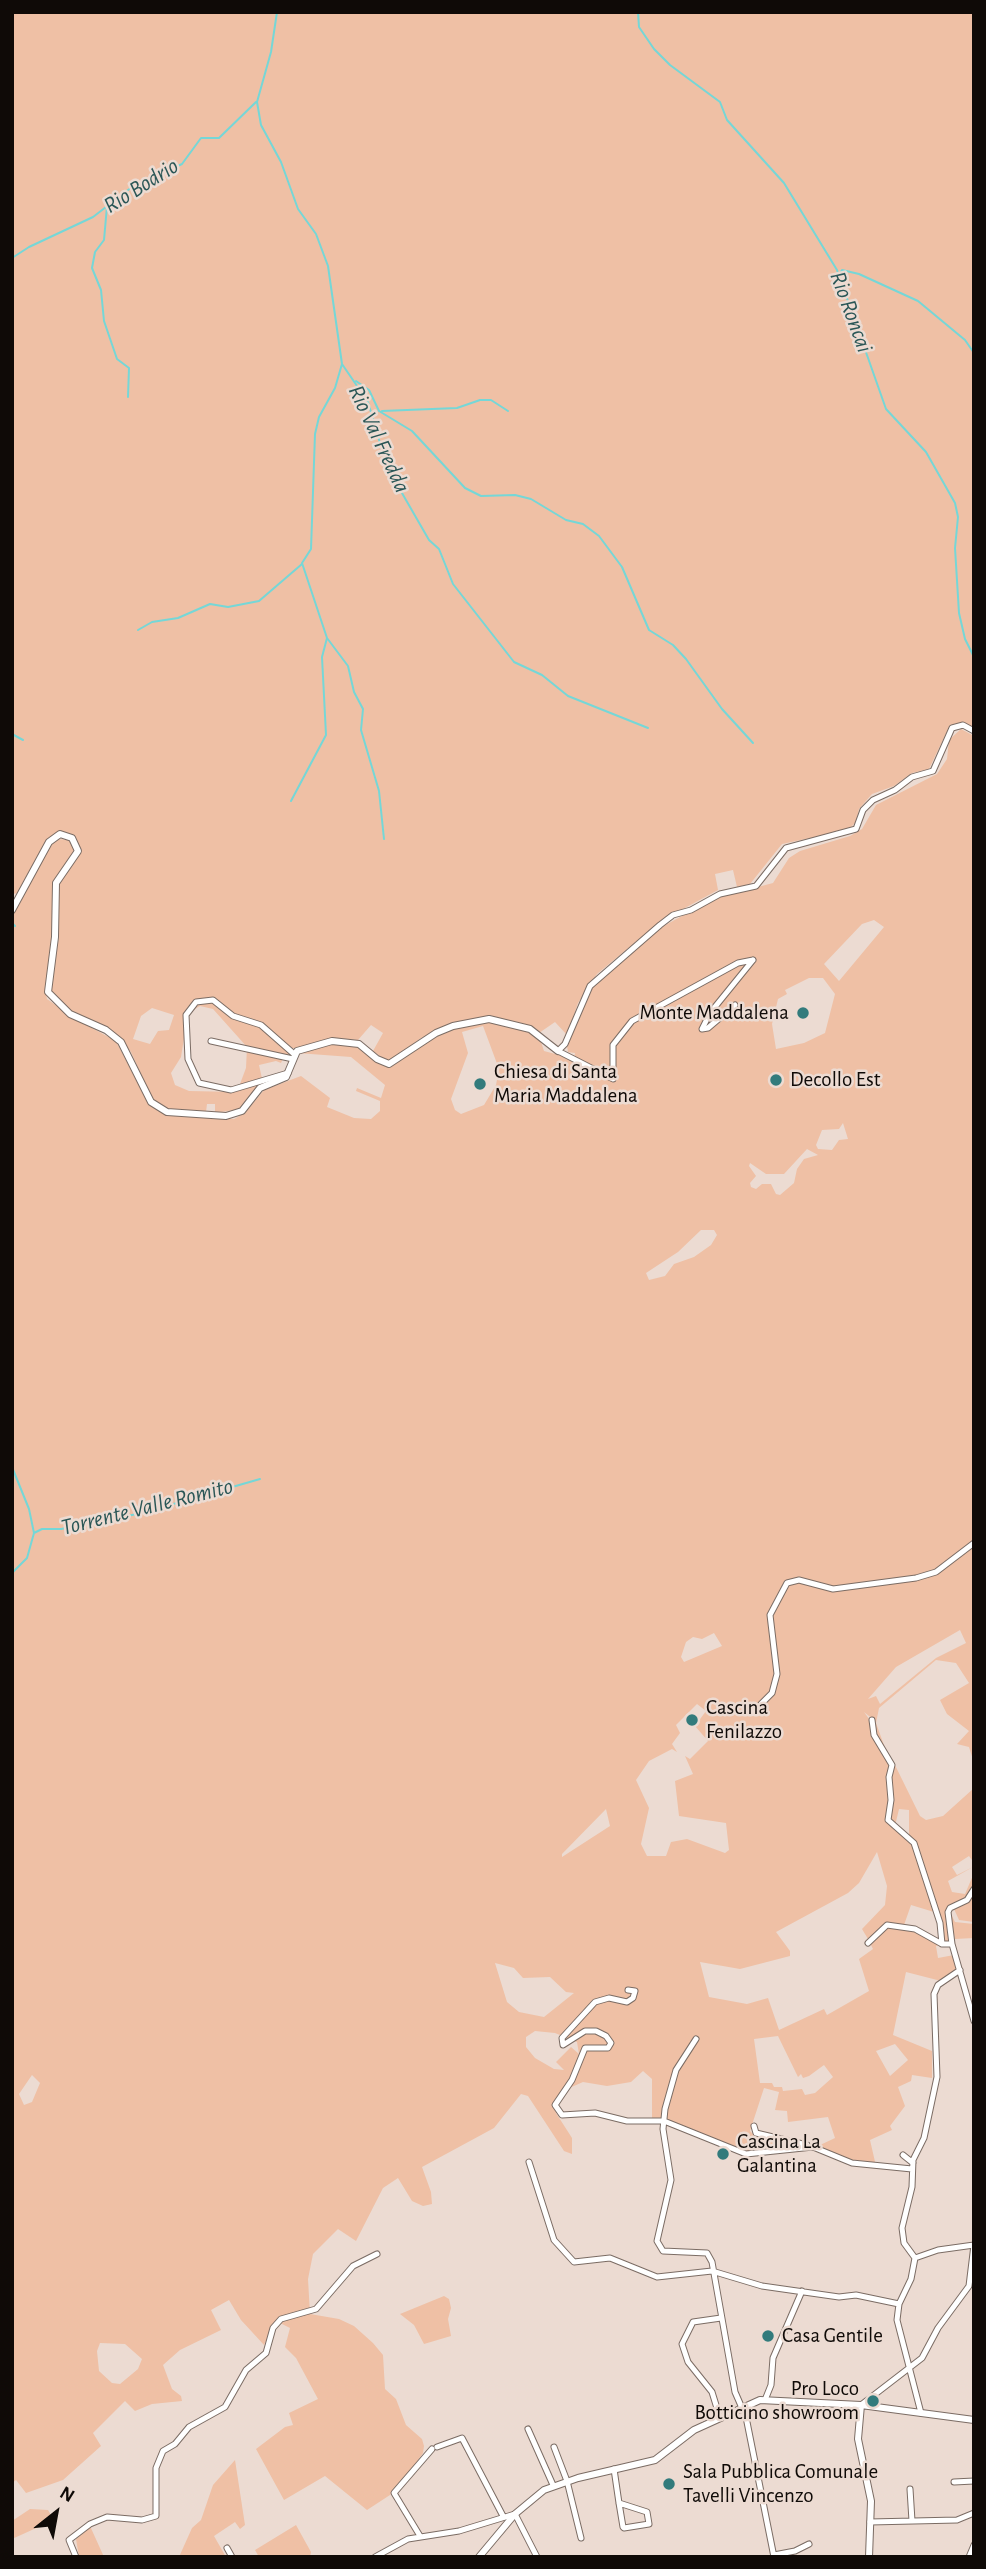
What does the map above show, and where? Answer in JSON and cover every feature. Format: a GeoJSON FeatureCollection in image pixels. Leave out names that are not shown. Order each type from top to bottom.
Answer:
{"type":"FeatureCollection","features":[{"type":"Feature","properties":{"kind":"street"},"geometry":{"type":"LineString","coordinates":[[558,1051],[565,1044],[590,986],[673,915],[691,910],[720,894],[756,886],[786,848],[856,829],[863,810],[873,800],[895,790],[912,776],[933,771],[953,728],[963,725],[974,731]]}},
{"type":"Feature","properties":{"kind":"street"},"geometry":{"type":"LineString","coordinates":[[12,910],[53,837],[60,834],[72,838],[78,851],[56,883],[55,937],[48,992],[70,1014],[106,1030],[121,1042],[144,1090],[155,1106],[180,1114],[230,1115],[242,1111],[260,1088],[284,1079],[294,1056]]}},
{"type":"Feature","properties":{"kind":"street"},"geometry":{"type":"LineString","coordinates":[[211,1041],[294,1056],[319,1043],[353,1042],[389,1064],[421,1040],[436,1033],[453,1026],[489,1019],[530,1029],[558,1051],[612,1079],[613,1045],[632,1021],[750,958],[752,962],[727,990],[702,1029],[706,1030],[735,1005]]}},
{"type":"Feature","properties":{"kind":"street"},"geometry":{"type":"LineString","coordinates":[[288,1073],[231,1090],[199,1083],[188,1059],[186,1015],[196,1002],[213,1000],[233,1016],[261,1025],[294,1056]]}},
{"type":"Feature","properties":{"kind":"street"},"geometry":{"type":"LineString","coordinates":[[761,1704],[772,1693],[777,1674],[770,1615],[787,1583],[799,1580],[833,1589],[916,1578],[936,1572],[974,1543]]}},
{"type":"Feature","properties":{"kind":"street"},"geometry":{"type":"LineString","coordinates":[[873,1720],[874,1735],[892,1765],[889,1777],[891,1800],[888,1820],[914,1843],[940,1923],[942,1944]]}},
{"type":"Feature","properties":{"kind":"street"},"geometry":{"type":"LineString","coordinates":[[974,1889],[967,1900],[950,1908],[948,1912],[952,1944],[974,2021]]}},
{"type":"Feature","properties":{"kind":"street"},"geometry":{"type":"LineString","coordinates":[[868,1943],[887,1925],[923,1931],[942,1944],[952,1944]]}},
{"type":"Feature","properties":{"kind":"street"},"geometry":{"type":"LineString","coordinates":[[921,2413],[897,2320],[899,2304],[911,2279],[915,2258],[904,2243],[902,2228],[912,2187],[912,2166],[924,2138],[936,2077],[934,1994],[938,1985],[960,1970]]}},
{"type":"Feature","properties":{"kind":"street"},"geometry":{"type":"LineString","coordinates":[[628,1990],[635,1991],[633,1998],[627,2001],[609,1998],[595,2003],[562,2038],[563,2045],[585,2031],[596,2031],[606,2036],[611,2043],[608,2048],[585,2048],[572,2080],[555,2105],[562,2115],[595,2113],[627,2122],[664,2121],[746,2154],[813,2147]]}},
{"type":"Feature","properties":{"kind":"street"},"geometry":{"type":"LineString","coordinates":[[696,2039],[676,2070],[664,2121],[671,2180],[657,2241],[659,2249],[683,2254],[707,2253],[735,2392],[743,2407],[774,2556],[795,2551],[808,2544]]}},
{"type":"Feature","properties":{"kind":"street"},"geometry":{"type":"LineString","coordinates":[[754,2126],[756,2133],[813,2147],[852,2164],[912,2166]]}},
{"type":"Feature","properties":{"kind":"street"},"geometry":{"type":"LineString","coordinates":[[903,2155],[912,2166]]}},
{"type":"Feature","properties":{"kind":"street"},"geometry":{"type":"LineString","coordinates":[[529,2162],[554,2240],[574,2262],[610,2258],[648,2274],[668,2278],[712,2272],[762,2286],[839,2297],[856,2295],[899,2304]]}},
{"type":"Feature","properties":{"kind":"street"},"geometry":{"type":"LineString","coordinates":[[868,2557],[870,2486],[858,2439],[861,2405],[922,2358],[945,2318],[965,2293],[973,2275],[974,2245],[938,2250],[915,2258]]}},
{"type":"Feature","properties":{"kind":"street"},"geometry":{"type":"LineString","coordinates":[[75,2557],[69,2540],[97,2520],[110,2516],[149,2520],[156,2516],[155,2487],[160,2454],[175,2444],[189,2427],[225,2407],[246,2370],[267,2353],[273,2328],[281,2319],[316,2309],[353,2266],[377,2254]]}},
{"type":"Feature","properties":{"kind":"street"},"geometry":{"type":"LineString","coordinates":[[765,2400],[771,2385],[773,2358],[802,2291]]}},
{"type":"Feature","properties":{"kind":"street"},"geometry":{"type":"LineString","coordinates":[[965,2293],[974,2294]]}},
{"type":"Feature","properties":{"kind":"street"},"geometry":{"type":"LineString","coordinates":[[720,2418],[712,2392],[688,2362],[682,2344],[693,2322],[721,2318]]}},
{"type":"Feature","properties":{"kind":"street"},"geometry":{"type":"LineString","coordinates":[[479,2557],[515,2514],[553,2485],[661,2458],[687,2435],[743,2407],[765,2400],[861,2405],[974,2420]]}},
{"type":"Feature","properties":{"kind":"street"},"geometry":{"type":"LineString","coordinates":[[528,2429],[553,2485]]}},
{"type":"Feature","properties":{"kind":"street"},"geometry":{"type":"LineString","coordinates":[[420,2536],[394,2493],[434,2448],[462,2438],[503,2516]]}},
{"type":"Feature","properties":{"kind":"street"},"geometry":{"type":"LineString","coordinates":[[554,2447],[567,2481],[581,2538]]}},
{"type":"Feature","properties":{"kind":"street"},"geometry":{"type":"LineString","coordinates":[[614,2469],[619,2503],[624,2528],[649,2524],[647,2512],[619,2503]]}},
{"type":"Feature","properties":{"kind":"street"},"geometry":{"type":"LineString","coordinates":[[954,2482],[974,2480]]}},
{"type":"Feature","properties":{"kind":"street"},"geometry":{"type":"LineString","coordinates":[[910,2489],[912,2521]]}},
{"type":"Feature","properties":{"kind":"street"},"geometry":{"type":"LineString","coordinates":[[870,2522],[957,2520],[974,2513]]}},
{"type":"Feature","properties":{"kind":"street"},"geometry":{"type":"LineString","coordinates":[[377,2556],[420,2536],[459,2531],[515,2514]]}},
{"type":"Feature","properties":{"kind":"street"},"geometry":{"type":"LineString","coordinates":[[515,2514],[537,2557]]}},
{"type":"Feature","properties":{"kind":"street"},"geometry":{"type":"LineString","coordinates":[[491,2522],[503,2528]]}},
{"type":"Feature","properties":{"kind":"street"},"geometry":{"type":"LineString","coordinates":[[969,2557],[974,2546]]}},
{"type":"Feature","properties":{"kind":"street"},"geometry":{"type":"LineString","coordinates":[[227,2548],[232,2557]]}},
{"type":"Feature","properties":{"kind":"shaded area"},"geometry":{"type":"Polygon","coordinates":[[[12,12],[974,12],[974,728],[962,722],[950,725],[929,769],[912,773],[894,786],[872,794],[859,809],[856,822],[848,830],[782,844],[750,884],[737,887],[733,870],[715,874],[718,890],[661,921],[597,974],[578,1003],[567,1035],[555,1022],[539,1033],[527,1025],[479,1017],[421,1038],[392,1060],[385,1060],[373,1051],[383,1033],[371,1025],[358,1040],[333,1038],[298,1048],[292,1048],[276,1036],[289,1052],[288,1057],[284,1056],[281,1063],[276,1061],[259,1065],[263,1083],[240,1109],[215,1113],[215,1104],[207,1104],[206,1112],[184,1111],[154,1103],[131,1052],[114,1032],[75,1014],[50,993],[59,937],[59,880],[81,850],[74,837],[60,832],[49,838],[19,893],[12,894],[12,12]],[[200,1006],[188,1013],[181,1057],[171,1073],[175,1085],[189,1091],[237,1092],[246,1068],[247,1047],[213,1009],[200,1006]],[[152,1008],[141,1016],[133,1039],[150,1044],[158,1031],[169,1030],[174,1015],[152,1008]]]}},
{"type":"Feature","properties":{"kind":"shaded area"},"geometry":{"type":"Polygon","coordinates":[[[961,729],[974,736],[974,1763],[969,1747],[957,1744],[969,1731],[947,1714],[940,1700],[969,1683],[956,1663],[936,1660],[879,1708],[876,1723],[885,1748],[876,1736],[874,1720],[864,1712],[872,1723],[873,1736],[888,1760],[894,1763],[920,1816],[926,1820],[943,1816],[974,1788],[974,1863],[969,1856],[952,1867],[957,1875],[973,1867],[948,1881],[952,1892],[965,1894],[974,1873],[974,1922],[959,1920],[954,1909],[958,1905],[949,1906],[946,1910],[949,1943],[942,1943],[934,1912],[911,1905],[904,1925],[887,1923],[868,1939],[862,1929],[885,1905],[887,1886],[877,1852],[859,1883],[848,1893],[776,1932],[790,1951],[790,1956],[740,1969],[700,1962],[709,1997],[747,2004],[768,1998],[779,2030],[824,2009],[827,2015],[869,1991],[859,1959],[873,1949],[870,1943],[888,1928],[922,1933],[940,1945],[936,1946],[938,1958],[954,1955],[958,1967],[941,1981],[906,1972],[893,2035],[932,2051],[932,2078],[912,2075],[911,2081],[898,2087],[905,2106],[890,2126],[892,2130],[870,2140],[876,2166],[852,2161],[818,2146],[835,2138],[828,2117],[788,2122],[787,2111],[775,2110],[779,2092],[764,2088],[750,2131],[753,2134],[787,2141],[784,2149],[747,2151],[667,2120],[652,2120],[652,2079],[643,2071],[631,2082],[607,2086],[583,2082],[567,2089],[554,2102],[556,2113],[572,2138],[572,2154],[564,2151],[528,2096],[521,2094],[494,2128],[422,2167],[431,2192],[432,2204],[423,2206],[412,2201],[398,2178],[383,2188],[356,2241],[338,2229],[313,2254],[308,2279],[310,2314],[339,2319],[354,2326],[373,2343],[383,2355],[385,2389],[396,2399],[406,2425],[422,2439],[424,2446],[423,2453],[390,2495],[367,2510],[325,2476],[284,2500],[256,2449],[285,2427],[293,2425],[289,2413],[318,2399],[296,2358],[285,2347],[290,2328],[276,2321],[264,2345],[241,2320],[229,2300],[211,2310],[221,2330],[180,2350],[163,2365],[172,2389],[181,2396],[182,2401],[152,2404],[135,2411],[125,2401],[93,2433],[101,2446],[63,2480],[26,2493],[16,2480],[12,2483],[12,914],[49,846],[57,839],[70,840],[75,846],[75,854],[64,865],[53,885],[53,936],[45,989],[47,999],[77,1020],[116,1041],[146,1099],[162,1113],[234,1119],[245,1113],[264,1090],[301,1076],[330,1098],[327,1107],[354,1118],[371,1119],[380,1111],[380,1101],[356,1091],[357,1088],[381,1098],[385,1085],[351,1057],[297,1053],[337,1043],[355,1044],[389,1066],[422,1042],[447,1030],[490,1020],[530,1030],[540,1039],[544,1051],[574,1059],[575,1053],[568,1052],[567,1046],[593,987],[660,928],[713,899],[773,883],[789,858],[800,851],[850,836],[862,829],[876,805],[937,774],[947,759],[949,740],[961,729]],[[874,920],[862,924],[824,964],[839,981],[884,927],[874,920]],[[809,978],[785,990],[787,994],[778,999],[772,1024],[776,1049],[804,1043],[825,1033],[835,994],[823,978],[809,978]],[[483,1026],[462,1032],[468,1053],[451,1099],[455,1110],[461,1114],[484,1105],[496,1085],[499,1069],[483,1026]],[[843,1123],[839,1129],[822,1130],[816,1145],[818,1149],[832,1150],[839,1140],[848,1139],[843,1123]],[[807,1149],[784,1174],[766,1174],[750,1163],[749,1166],[756,1176],[750,1183],[751,1187],[756,1189],[762,1184],[771,1184],[776,1194],[780,1195],[794,1183],[797,1169],[804,1159],[818,1155],[807,1149]],[[701,1230],[678,1252],[646,1273],[649,1280],[665,1276],[674,1264],[694,1257],[711,1245],[717,1235],[714,1230],[701,1230]],[[960,1630],[896,1667],[868,1699],[876,1696],[880,1704],[936,1658],[966,1643],[960,1630]],[[714,1633],[702,1639],[693,1637],[686,1642],[681,1657],[684,1662],[722,1646],[714,1633]],[[697,1704],[676,1725],[680,1733],[672,1744],[677,1752],[672,1749],[649,1761],[636,1780],[649,1808],[641,1844],[647,1856],[666,1856],[671,1842],[687,1839],[725,1853],[729,1850],[726,1823],[679,1816],[675,1781],[693,1774],[685,1756],[690,1759],[708,1741],[695,1726],[706,1711],[697,1704]],[[606,1809],[562,1857],[610,1826],[606,1809]],[[899,1809],[895,1826],[889,1824],[909,1840],[909,1810],[899,1809]],[[495,1963],[507,2002],[519,2012],[544,2017],[574,1993],[566,1992],[550,1977],[523,1978],[514,1968],[495,1963]],[[535,2031],[526,2037],[526,2047],[535,2058],[554,2069],[564,2070],[556,2062],[571,2047],[579,2054],[577,2042],[555,2033],[535,2031]],[[778,2036],[754,2039],[760,2083],[772,2083],[774,2087],[782,2087],[783,2091],[802,2089],[805,2095],[815,2093],[833,2077],[824,2065],[809,2076],[803,2078],[801,2074],[798,2077],[778,2036]],[[895,2044],[876,2051],[890,2076],[908,2060],[895,2044]],[[32,2075],[19,2094],[24,2105],[32,2102],[40,2083],[32,2075]],[[100,2343],[97,2351],[99,2371],[112,2383],[120,2384],[138,2369],[142,2359],[125,2344],[100,2343]]]}},
{"type":"Feature","properties":{"kind":"shaded area"},"geometry":{"type":"Polygon","coordinates":[[[950,1912],[955,1922],[974,1924],[974,1938],[955,1939],[950,1912]]]}},
{"type":"Feature","properties":{"kind":"shaded area"},"geometry":{"type":"Polygon","coordinates":[[[444,2296],[449,2299],[451,2308],[448,2319],[451,2336],[424,2344],[414,2325],[400,2314],[444,2296]]]}},
{"type":"Feature","properties":{"kind":"shaded area"},"geometry":{"type":"Polygon","coordinates":[[[235,2460],[245,2525],[240,2529],[235,2522],[214,2536],[226,2557],[179,2557],[192,2528],[201,2520],[213,2485],[235,2460]]]}},
{"type":"Feature","properties":{"kind":"shaded area"},"geometry":{"type":"Polygon","coordinates":[[[30,2509],[48,2510],[54,2520],[12,2539],[12,2521],[30,2509]]]}},
{"type":"Feature","properties":{"kind":"shaded area"},"geometry":{"type":"Polygon","coordinates":[[[296,2525],[311,2552],[310,2557],[259,2557],[255,2550],[296,2525]]]}},
{"type":"Feature","properties":{"kind":"shaded area"},"geometry":{"type":"Polygon","coordinates":[[[90,2526],[104,2557],[79,2557],[76,2539],[90,2526]]]}},
{"type":"Feature","properties":{"kind":"waterway","name":"Rio Val Fredda"},"geometry":{"type":"LineString","coordinates":[[277,12],[271,52],[257,102],[261,125],[281,162],[298,209],[316,234],[328,266],[342,364],[368,402],[387,467],[429,540],[439,549],[453,584],[514,662],[542,675],[568,696],[648,728]]}},
{"type":"Feature","properties":{"kind":"waterway","name":"Rio Roncai"},"geometry":{"type":"LineString","coordinates":[[638,12],[639,27],[654,49],[670,65],[720,102],[727,120],[784,183],[837,270],[886,409],[926,452],[955,503],[958,517],[955,548],[959,613],[965,639],[974,657]]}},
{"type":"Feature","properties":{"kind":"waterway","name":"Rio Bodrio"},"geometry":{"type":"LineString","coordinates":[[12,258],[29,247],[93,217],[132,187],[182,164],[201,138],[219,138],[256,102]]}},
{"type":"Feature","properties":{"kind":"waterway"},"geometry":{"type":"LineString","coordinates":[[107,206],[104,240],[95,252],[92,268],[101,290],[104,321],[117,359],[129,368],[128,397]]}},
{"type":"Feature","properties":{"kind":"waterway"},"geometry":{"type":"LineString","coordinates":[[839,275],[842,270],[859,274],[918,301],[965,340],[974,353]]}},
{"type":"Feature","properties":{"kind":"waterway"},"geometry":{"type":"LineString","coordinates":[[342,364],[335,388],[319,417],[315,434],[311,549],[302,563],[327,638],[348,666],[354,692],[363,709],[361,730],[379,791],[384,839]]}},
{"type":"Feature","properties":{"kind":"waterway"},"geometry":{"type":"LineString","coordinates":[[356,381],[369,390],[379,411],[412,431],[465,488],[481,496],[515,495],[531,499],[566,520],[583,524],[599,536],[622,567],[649,630],[673,645],[686,659],[722,709],[753,743]]}},
{"type":"Feature","properties":{"kind":"waterway"},"geometry":{"type":"LineString","coordinates":[[382,411],[457,408],[480,400],[491,400],[508,411]]}},
{"type":"Feature","properties":{"kind":"waterway"},"geometry":{"type":"LineString","coordinates":[[138,630],[152,622],[178,618],[210,604],[228,607],[259,601],[302,564]]}},
{"type":"Feature","properties":{"kind":"waterway"},"geometry":{"type":"LineString","coordinates":[[291,801],[326,735],[322,657],[327,638]]}},
{"type":"Feature","properties":{"kind":"waterway"},"geometry":{"type":"LineString","coordinates":[[12,734],[23,740]]}},
{"type":"Feature","properties":{"kind":"waterway"},"geometry":{"type":"LineString","coordinates":[[12,923],[15,926]]}},
{"type":"Feature","properties":{"kind":"waterway"},"geometry":{"type":"LineString","coordinates":[[12,1467],[29,1509],[34,1533],[27,1558],[12,1573]]}},
{"type":"Feature","properties":{"kind":"waterway","name":"Torrente Valle Romito"},"geometry":{"type":"LineString","coordinates":[[34,1533],[42,1529],[61,1529],[142,1513],[260,1479]]}},
{"type":"Feature","properties":{"kind":"place","name":"Monte Maddalena"},"geometry":{"type":"Point","coordinates":[803,1013]}},
{"type":"Feature","properties":{"kind":"place","name":"Decollo Est"},"geometry":{"type":"Point","coordinates":[776,1080]}},
{"type":"Feature","properties":{"kind":"place","name":"Chiesa di Santa Maria Maddalena"},"geometry":{"type":"Point","coordinates":[480,1084]}},
{"type":"Feature","properties":{"kind":"place","name":"Cascina Fenilazzo"},"geometry":{"type":"Point","coordinates":[692,1720]}},
{"type":"Feature","properties":{"kind":"place","name":"Cascina La Galantina"},"geometry":{"type":"Point","coordinates":[723,2154]}},
{"type":"Feature","properties":{"kind":"place","name":"Casa Gentile"},"geometry":{"type":"Point","coordinates":[768,2336]}},
{"type":"Feature","properties":{"kind":"place","name":"Pro Loco Botticino showroom"},"geometry":{"type":"Point","coordinates":[873,2401]}},
{"type":"Feature","properties":{"kind":"place","name":"Sala Pubblica Comunale Tavelli Vincenzo"},"geometry":{"type":"Point","coordinates":[669,2484]}}]}
